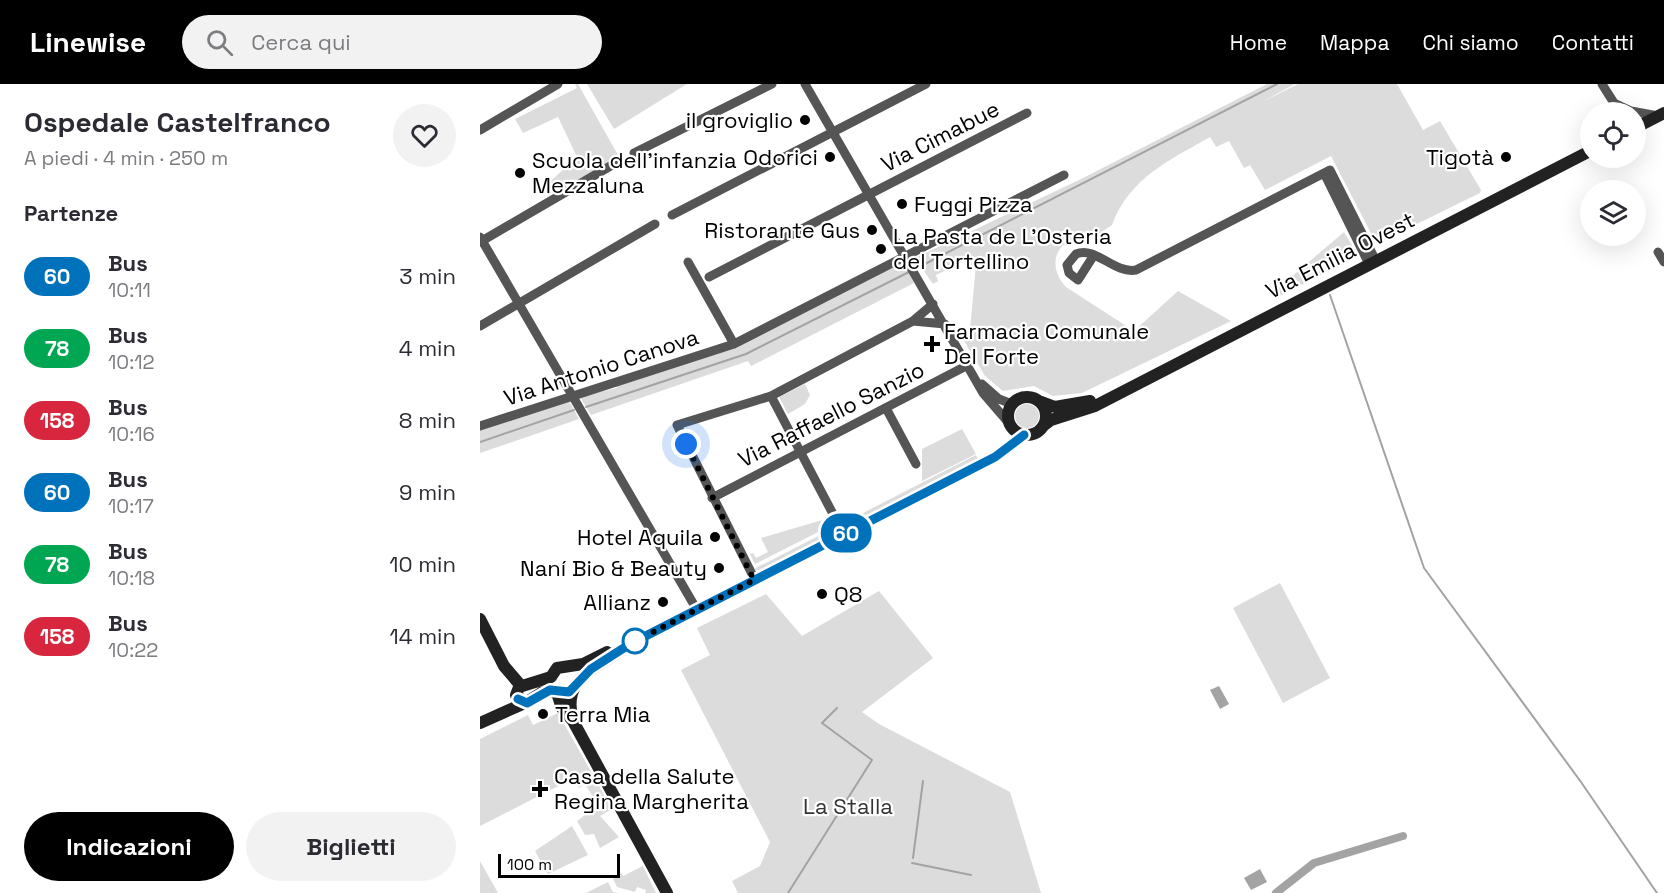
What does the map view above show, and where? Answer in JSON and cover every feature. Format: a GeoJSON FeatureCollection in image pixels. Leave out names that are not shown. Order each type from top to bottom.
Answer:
{"type":"FeatureCollection","features":[{"type":"Feature","properties":{"kind":"main road"},"geometry":{"type":"LineString","coordinates":[[1646,124],[1662,117]]}},
{"type":"Feature","properties":{"kind":"main road","name":"Via Emilia Ovest"},"geometry":{"type":"LineString","coordinates":[[1043,426],[1060,417],[1086,410],[1580,156]]}},
{"type":"Feature","properties":{"kind":"main road"},"geometry":{"type":"LineString","coordinates":[[519,694],[556,690],[566,693],[630,644],[1005,451],[1024,435],[1034,434],[1043,426],[1046,414],[1039,401],[1028,397],[1012,404],[1010,424],[1000,445],[986,460]]}},
{"type":"Feature","properties":{"kind":"main road","name":"Via Emilia Ovest"},"geometry":{"type":"LineString","coordinates":[[1039,401],[1055,407],[1066,407],[1108,397]]}},
{"type":"Feature","properties":{"kind":"main road"},"geometry":{"type":"LineString","coordinates":[[1010,424],[1024,435]]}},
{"type":"Feature","properties":{"kind":"main road"},"geometry":{"type":"LineString","coordinates":[[480,619],[519,694]]}},
{"type":"Feature","properties":{"kind":"main road"},"geometry":{"type":"LineString","coordinates":[[480,723],[492,717],[519,694],[551,677],[557,668],[571,668],[618,646],[630,644]]}},
{"type":"Feature","properties":{"kind":"main road"},"geometry":{"type":"LineString","coordinates":[[571,668],[576,674],[575,686],[568,705],[573,722]]}},
{"type":"Feature","properties":{"kind":"main road"},"geometry":{"type":"LineString","coordinates":[[551,677],[562,708],[573,722],[667,893]]}},
{"type":"Feature","properties":{"kind":"street"},"geometry":{"type":"LineString","coordinates":[[480,130],[558,84]]}},
{"type":"Feature","properties":{"kind":"street"},"geometry":{"type":"LineString","coordinates":[[634,153],[772,84]]}},
{"type":"Feature","properties":{"kind":"street"},"geometry":{"type":"LineString","coordinates":[[805,84],[988,401],[1010,424]]}},
{"type":"Feature","properties":{"kind":"street"},"geometry":{"type":"LineString","coordinates":[[672,215],[926,84]]}},
{"type":"Feature","properties":{"kind":"street"},"geometry":{"type":"LineString","coordinates":[[1602,84],[1614,102]]}},
{"type":"Feature","properties":{"kind":"street","name":"Via Cimabue"},"geometry":{"type":"LineString","coordinates":[[709,277],[1028,113]]}},
{"type":"Feature","properties":{"kind":"street"},"geometry":{"type":"LineString","coordinates":[[1646,114],[1662,117]]}},
{"type":"Feature","properties":{"kind":"street"},"geometry":{"type":"LineString","coordinates":[[619,161],[481,240],[697,610]]}},
{"type":"Feature","properties":{"kind":"street"},"geometry":{"type":"LineString","coordinates":[[1094,255],[1122,270],[1136,270],[1327,172],[1372,262]]}},
{"type":"Feature","properties":{"kind":"street","name":"Via Antonio Canova"},"geometry":{"type":"LineString","coordinates":[[480,426],[734,344],[1064,175]]}},
{"type":"Feature","properties":{"kind":"street"},"geometry":{"type":"LineString","coordinates":[[480,326],[655,224]]}},
{"type":"Feature","properties":{"kind":"street"},"geometry":{"type":"LineString","coordinates":[[1658,252],[1664,262]]}},
{"type":"Feature","properties":{"kind":"street","name":"Via Antonio Canova"},"geometry":{"type":"LineString","coordinates":[[688,262],[734,344]]}},
{"type":"Feature","properties":{"kind":"street"},"geometry":{"type":"LineString","coordinates":[[754,580],[677,425],[771,396],[913,321],[933,304]]}},
{"type":"Feature","properties":{"kind":"street"},"geometry":{"type":"LineString","coordinates":[[924,321],[939,314]]}},
{"type":"Feature","properties":{"kind":"street"},"geometry":{"type":"LineString","coordinates":[[913,321],[945,324]]}},
{"type":"Feature","properties":{"kind":"street","name":"Via Raffaello Sanzio"},"geometry":{"type":"LineString","coordinates":[[712,498],[968,365]]}},
{"type":"Feature","properties":{"kind":"street"},"geometry":{"type":"LineString","coordinates":[[976,377],[991,393],[1012,404]]}},
{"type":"Feature","properties":{"kind":"street"},"geometry":{"type":"LineString","coordinates":[[771,396],[833,514]]}},
{"type":"Feature","properties":{"kind":"street"},"geometry":{"type":"LineString","coordinates":[[886,408],[916,464]]}},
{"type":"Feature","properties":{"kind":"green space"},"geometry":{"type":"Polygon","coordinates":[[[575,84],[578,84],[619,157],[558,193],[555,187],[546,192],[543,188],[577,157],[558,117],[523,133],[515,119],[577,88],[575,84]]]}},
{"type":"Feature","properties":{"kind":"green space"},"geometry":{"type":"Polygon","coordinates":[[[587,84],[687,84],[614,129],[587,84]]]}},
{"type":"Feature","properties":{"kind":"green space"},"geometry":{"type":"Polygon","coordinates":[[[1267,84],[1295,84],[1260,103],[1298,84],[1397,84],[1423,130],[1440,121],[1481,190],[1480,193],[1380,242],[1374,239],[1331,156],[1265,190],[1250,165],[1244,168],[1229,141],[1216,147],[1210,137],[1152,172],[1129,195],[1112,225],[1094,236],[1075,239],[1065,244],[1057,255],[1056,268],[1066,287],[1134,331],[1178,291],[1231,321],[1082,393],[1053,396],[1034,386],[1003,391],[985,376],[963,339],[970,330],[976,264],[971,266],[967,260],[936,275],[938,281],[933,284],[915,258],[1079,180],[1267,84]]]}},
{"type":"Feature","properties":{"kind":"green space"},"geometry":{"type":"Polygon","coordinates":[[[1344,232],[1353,247],[1341,254],[1343,257],[1352,252],[1349,260],[1280,296],[1276,290],[1344,232]]]}},
{"type":"Feature","properties":{"kind":"green space"},"geometry":{"type":"Polygon","coordinates":[[[899,263],[904,263],[914,283],[751,366],[748,361],[591,415],[580,397],[617,388],[616,385],[739,347],[741,343],[899,263]]]}},
{"type":"Feature","properties":{"kind":"green space"},"geometry":{"type":"Polygon","coordinates":[[[805,384],[810,395],[805,404],[788,414],[779,397],[805,384]]]}},
{"type":"Feature","properties":{"kind":"green space"},"geometry":{"type":"Polygon","coordinates":[[[569,401],[579,419],[480,453],[480,429],[569,401]]]}},
{"type":"Feature","properties":{"kind":"green space"},"geometry":{"type":"Polygon","coordinates":[[[1027,404],[1035,408],[1039,416],[1035,424],[1027,428],[1019,424],[1015,416],[1019,408],[1027,404]]]}},
{"type":"Feature","properties":{"kind":"green space"},"geometry":{"type":"Polygon","coordinates":[[[962,429],[976,454],[922,481],[922,449],[962,429]]]}},
{"type":"Feature","properties":{"kind":"green space"},"geometry":{"type":"Polygon","coordinates":[[[976,455],[978,459],[761,571],[754,569],[976,455]]]}},
{"type":"Feature","properties":{"kind":"green space"},"geometry":{"type":"Polygon","coordinates":[[[829,518],[832,525],[755,564],[750,554],[753,553],[756,558],[768,552],[761,538],[829,518]]]}},
{"type":"Feature","properties":{"kind":"green space"},"geometry":{"type":"Polygon","coordinates":[[[1280,583],[1330,678],[1283,703],[1233,608],[1280,583]]]}},
{"type":"Feature","properties":{"kind":"green space","name":"La Stalla"},"geometry":{"type":"Polygon","coordinates":[[[879,591],[933,658],[862,712],[879,724],[1010,792],[1041,893],[738,893],[732,881],[760,866],[770,842],[681,670],[710,655],[697,628],[766,594],[802,636],[879,591]]]}},
{"type":"Feature","properties":{"kind":"green space"},"geometry":{"type":"Polygon","coordinates":[[[558,713],[612,809],[600,816],[619,837],[600,848],[594,834],[585,835],[577,821],[598,805],[585,784],[579,788],[574,778],[480,826],[480,739],[528,715],[533,725],[558,713]]]}},
{"type":"Feature","properties":{"kind":"green space"},"geometry":{"type":"Polygon","coordinates":[[[572,826],[588,855],[548,874],[535,851],[572,826]]]}},
{"type":"Feature","properties":{"kind":"green space"},"geometry":{"type":"Polygon","coordinates":[[[480,861],[498,893],[480,893],[480,861]]]}},
{"type":"Feature","properties":{"kind":"green space"},"geometry":{"type":"Polygon","coordinates":[[[643,866],[656,893],[645,893],[646,890],[637,887],[635,892],[617,887],[613,879],[621,873],[623,876],[643,866]]]}},
{"type":"Feature","properties":{"kind":"green space"},"geometry":{"type":"Polygon","coordinates":[[[608,882],[613,892],[618,893],[586,893],[608,882]]]}},
{"type":"Feature","properties":{"kind":"shaded area"},"geometry":{"type":"Polygon","coordinates":[[[1219,686],[1229,704],[1220,709],[1210,690],[1219,686]]]}},
{"type":"Feature","properties":{"kind":"shaded area"},"geometry":{"type":"Polygon","coordinates":[[[1260,869],[1267,882],[1251,890],[1244,878],[1260,869]]]}},
{"type":"Feature","properties":{"kind":"waterway"},"geometry":{"type":"LineString","coordinates":[[921,266],[1277,84]]}},
{"type":"Feature","properties":{"kind":"waterway"},"geometry":{"type":"LineString","coordinates":[[586,407],[746,354],[909,272]]}},
{"type":"Feature","properties":{"kind":"waterway"},"geometry":{"type":"LineString","coordinates":[[1330,295],[1424,568],[1581,782],[1657,893]]}},
{"type":"Feature","properties":{"kind":"waterway"},"geometry":{"type":"LineString","coordinates":[[480,442],[574,410]]}},
{"type":"Feature","properties":{"kind":"waterway"},"geometry":{"type":"LineString","coordinates":[[788,893],[872,760],[822,723],[837,708]]}},
{"type":"Feature","properties":{"kind":"waterway"},"geometry":{"type":"LineString","coordinates":[[913,858],[923,781]]}},
{"type":"Feature","properties":{"kind":"waterway"},"geometry":{"type":"LineString","coordinates":[[1276,893],[1314,863],[1403,836]]}},
{"type":"Feature","properties":{"kind":"waterway"},"geometry":{"type":"LineString","coordinates":[[912,863],[971,875]]}},
{"type":"Feature","properties":{"kind":"bus line","name":"60"},"geometry":{"type":"LineString","coordinates":[[518,699],[527,703],[541,693],[550,690],[569,692],[591,669],[630,644],[995,457],[1024,435]]}},
{"type":"Feature","properties":{"kind":"place","name":"il groviglio"},"geometry":{"type":"Point","coordinates":[805,120]}},
{"type":"Feature","properties":{"kind":"place","name":"Odorici"},"geometry":{"type":"Point","coordinates":[830,157]}},
{"type":"Feature","properties":{"kind":"place","name":"Tigotà"},"geometry":{"type":"Point","coordinates":[1506,157]}},
{"type":"Feature","properties":{"kind":"place","name":"Scuola dell'infanzia Mezzaluna"},"geometry":{"type":"Point","coordinates":[520,173]}},
{"type":"Feature","properties":{"kind":"place","name":"Fuggi Pizza"},"geometry":{"type":"Point","coordinates":[902,204]}},
{"type":"Feature","properties":{"kind":"place","name":"Ristorante Gus"},"geometry":{"type":"Point","coordinates":[872,230]}},
{"type":"Feature","properties":{"kind":"place","name":"La Pasta de L'Osteria del Tortellino"},"geometry":{"type":"Point","coordinates":[881,249]}},
{"type":"Feature","properties":{"kind":"place","name":"Farmacia Comunale Del Forte"},"geometry":{"type":"Point","coordinates":[932,344]}},
{"type":"Feature","properties":{"kind":"place","name":"Hotel Aquila"},"geometry":{"type":"Point","coordinates":[715,537]}},
{"type":"Feature","properties":{"kind":"place","name":"Naní Bio & Beauty"},"geometry":{"type":"Point","coordinates":[719,568]}},
{"type":"Feature","properties":{"kind":"place","name":"Q8"},"geometry":{"type":"Point","coordinates":[822,594]}},
{"type":"Feature","properties":{"kind":"place","name":"Allianz"},"geometry":{"type":"Point","coordinates":[663,602]}},
{"type":"Feature","properties":{"kind":"place","name":"Terra Mia"},"geometry":{"type":"Point","coordinates":[543,714]}},
{"type":"Feature","properties":{"kind":"place","name":"Casa della Salute Regina Margherita"},"geometry":{"type":"Point","coordinates":[540,789]}},
{"type":"Feature","properties":{"kind":"route"},"geometry":{"type":"LineString","coordinates":[[635,641],[630,644],[754,580],[686,444]]}}]}
